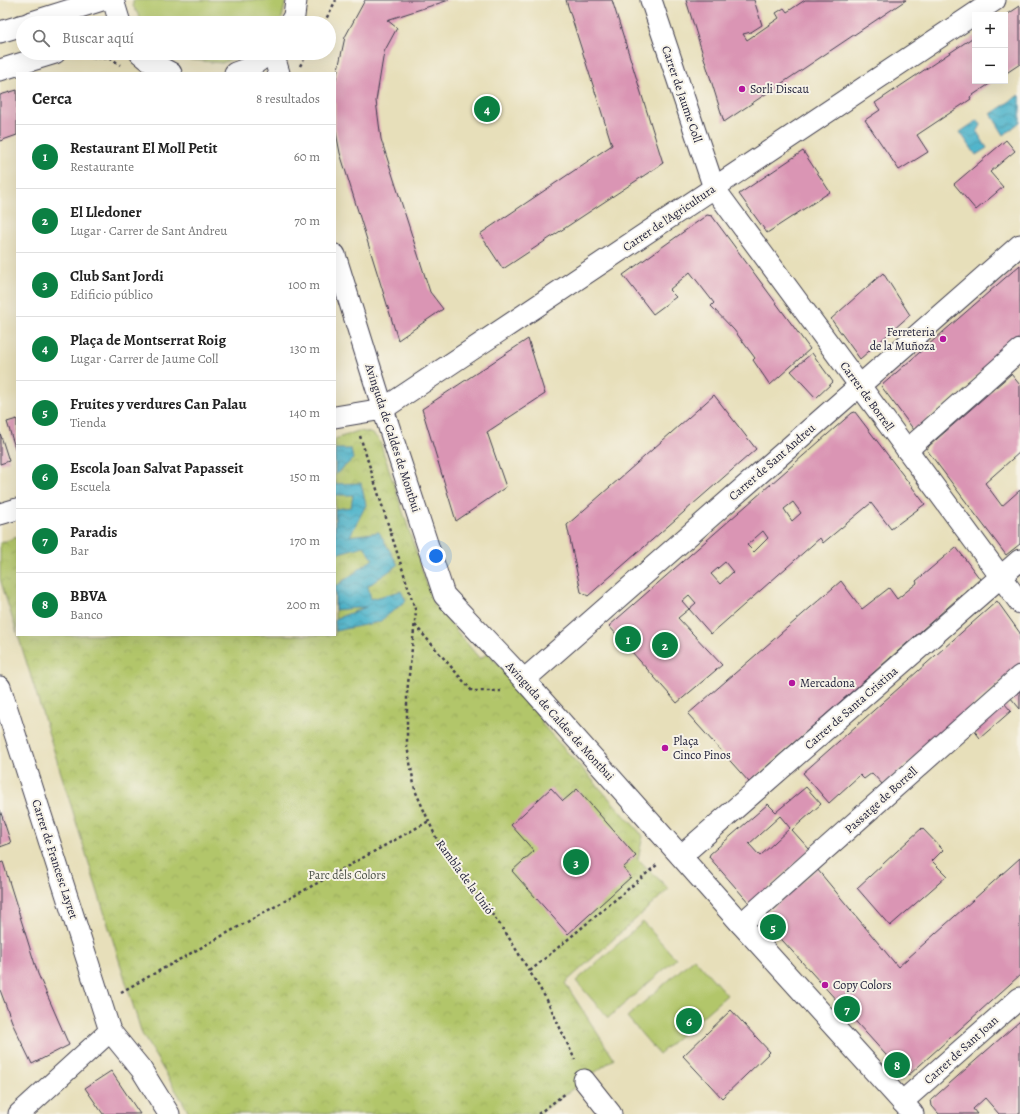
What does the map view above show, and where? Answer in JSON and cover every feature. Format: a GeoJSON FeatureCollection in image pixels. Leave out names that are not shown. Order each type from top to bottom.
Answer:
{"type":"FeatureCollection","features":[{"type":"Feature","properties":{"kind":"street"},"geometry":{"type":"LineString","coordinates":[[51,16],[102,0]]}},
{"type":"Feature","properties":{"kind":"street"},"geometry":{"type":"LineString","coordinates":[[113,0],[118,16]]}},
{"type":"Feature","properties":{"kind":"street"},"geometry":{"type":"LineString","coordinates":[[294,16],[296,0]]}},
{"type":"Feature","properties":{"kind":"street","name":"Carrer de Jaume Coll"},"geometry":{"type":"LineString","coordinates":[[651,0],[714,188]]}},
{"type":"Feature","properties":{"kind":"street","name":"Carrer de l'Agricultura"},"geometry":{"type":"LineString","coordinates":[[336,417],[383,409],[995,0]]}},
{"type":"Feature","properties":{"kind":"street"},"geometry":{"type":"LineString","coordinates":[[0,32],[16,27]]}},
{"type":"Feature","properties":{"kind":"street"},"geometry":{"type":"LineString","coordinates":[[0,70],[32,60]]}},
{"type":"Feature","properties":{"kind":"street"},"geometry":{"type":"LineString","coordinates":[[148,60],[169,72]]}},
{"type":"Feature","properties":{"kind":"street"},"geometry":{"type":"LineString","coordinates":[[239,72],[249,68],[261,60]]}},
{"type":"Feature","properties":{"kind":"street"},"geometry":{"type":"LineString","coordinates":[[274,60],[279,72]]}},
{"type":"Feature","properties":{"kind":"street","name":"Carrer de Borrell"},"geometry":{"type":"LineString","coordinates":[[714,188],[1020,603]]}},
{"type":"Feature","properties":{"kind":"street","name":"Carrer de Sant Andreu"},"geometry":{"type":"LineString","coordinates":[[524,680],[1020,245]]}},
{"type":"Feature","properties":{"kind":"street","name":"Avinguda de Caldes de Montbui"},"geometry":{"type":"LineString","coordinates":[[336,258],[383,409],[444,595],[524,680],[741,924],[908,1108]]}},
{"type":"Feature","properties":{"kind":"street"},"geometry":{"type":"LineString","coordinates":[[907,450],[1020,350]]}},
{"type":"Feature","properties":{"kind":"street"},"geometry":{"type":"LineString","coordinates":[[0,514],[16,509]]}},
{"type":"Feature","properties":{"kind":"street","name":"Carrer de Santa Cristina"},"geometry":{"type":"LineString","coordinates":[[681,856],[1020,560]]}},
{"type":"Feature","properties":{"kind":"street","name":"Passatge de Borrell"},"geometry":{"type":"LineString","coordinates":[[741,924],[1020,676]]}},
{"type":"Feature","properties":{"kind":"street","name":"Carrer de Francesc Layret"},"geometry":{"type":"LineString","coordinates":[[0,687],[110,1031]]}},
{"type":"Feature","properties":{"kind":"street","name":"Carrer de Sant Joan"},"geometry":{"type":"LineString","coordinates":[[908,1108],[1020,998]]}},
{"type":"Feature","properties":{"kind":"street"},"geometry":{"type":"LineString","coordinates":[[19,1114],[110,1031],[141,1069],[168,1114]]}},
{"type":"Feature","properties":{"kind":"street"},"geometry":{"type":"LineString","coordinates":[[584,1080],[611,1114]]}},
{"type":"Feature","properties":{"kind":"path"},"geometry":{"type":"LineString","coordinates":[[328,16],[336,0]]}},
{"type":"Feature","properties":{"kind":"path"},"geometry":{"type":"LineString","coordinates":[[114,60],[125,69]]}},
{"type":"Feature","properties":{"kind":"path","name":"Rambla de la Unió"},"geometry":{"type":"LineString","coordinates":[[358,431],[416,612],[406,693],[407,746],[415,790],[437,840],[506,933],[547,1000],[584,1080]]}},
{"type":"Feature","properties":{"kind":"path"},"geometry":{"type":"LineString","coordinates":[[414,625],[472,691],[501,691]]}},
{"type":"Feature","properties":{"kind":"path"},"geometry":{"type":"LineString","coordinates":[[119,993],[429,822]]}},
{"type":"Feature","properties":{"kind":"path"},"geometry":{"type":"LineString","coordinates":[[530,971],[658,864]]}},
{"type":"Feature","properties":{"kind":"path"},"geometry":{"type":"LineString","coordinates":[[538,1114],[584,1080]]}},
{"type":"Feature","properties":{"kind":"green space"},"geometry":{"type":"Polygon","coordinates":[[[133,0],[286,0],[282,16],[139,16],[133,6],[133,0]]]}},
{"type":"Feature","properties":{"kind":"green space"},"geometry":{"type":"Polygon","coordinates":[[[194,60],[229,60],[222,63],[194,60]]]}},
{"type":"Feature","properties":{"kind":"green space","name":"Parc dels Colors"},"geometry":{"type":"Polygon","coordinates":[[[358,431],[371,434],[380,442],[433,603],[480,659],[488,653],[545,716],[541,723],[643,836],[638,859],[669,889],[565,983],[614,1059],[540,1114],[190,1114],[142,1034],[18,636],[336,636],[336,439],[358,431]]]}},
{"type":"Feature","properties":{"kind":"green space"},"geometry":{"type":"Polygon","coordinates":[[[16,537],[16,630],[0,579],[0,543],[16,537]]]}},
{"type":"Feature","properties":{"kind":"green space"},"geometry":{"type":"Polygon","coordinates":[[[643,922],[676,959],[608,1018],[576,981],[643,922]]]}},
{"type":"Feature","properties":{"kind":"green space"},"geometry":{"type":"Polygon","coordinates":[[[694,958],[727,995],[659,1054],[627,1017],[694,958]]]}},
{"type":"Feature","properties":{"kind":"water"},"geometry":{"type":"Polygon","coordinates":[[[1019,95],[1020,122],[1004,135],[991,114],[1019,95]]]}},
{"type":"Feature","properties":{"kind":"water"},"geometry":{"type":"Polygon","coordinates":[[[978,120],[981,125],[977,132],[987,148],[976,155],[960,132],[978,120]]]}},
{"type":"Feature","properties":{"kind":"water"},"geometry":{"type":"Polygon","coordinates":[[[336,449],[351,449],[353,459],[336,474],[336,449]]]}},
{"type":"Feature","properties":{"kind":"water"},"geometry":{"type":"Polygon","coordinates":[[[361,483],[366,505],[350,536],[379,532],[398,565],[368,586],[371,599],[401,591],[406,601],[379,622],[336,631],[336,619],[366,607],[336,610],[336,586],[373,559],[364,546],[336,554],[336,509],[351,507],[353,495],[336,495],[336,484],[361,483]]]}},
{"type":"Feature","properties":{"kind":"building"},"geometry":{"type":"Polygon","coordinates":[[[365,0],[449,0],[387,20],[397,28],[384,52],[376,101],[381,139],[430,292],[443,309],[398,340],[340,153],[336,132],[336,78],[345,37],[365,0]]]}},
{"type":"Feature","properties":{"kind":"building"},"geometry":{"type":"Polygon","coordinates":[[[566,0],[612,0],[663,163],[503,269],[480,234],[612,145],[566,0]]]}},
{"type":"Feature","properties":{"kind":"building"},"geometry":{"type":"Polygon","coordinates":[[[686,0],[754,0],[762,25],[751,32],[743,34],[747,40],[779,18],[776,13],[784,8],[787,12],[805,0],[906,0],[724,122],[686,0]]]}},
{"type":"Feature","properties":{"kind":"building"},"geometry":{"type":"Polygon","coordinates":[[[1020,6],[1020,64],[1008,72],[1008,48],[1008,14],[1020,6]]]}},
{"type":"Feature","properties":{"kind":"building"},"geometry":{"type":"Polygon","coordinates":[[[972,38],[972,84],[990,84],[970,97],[971,99],[917,135],[928,152],[899,170],[865,120],[880,110],[875,103],[972,38]]]}},
{"type":"Feature","properties":{"kind":"building"},"geometry":{"type":"Polygon","coordinates":[[[16,90],[16,135],[0,141],[0,95],[16,90]]]}},
{"type":"Feature","properties":{"kind":"building"},"geometry":{"type":"Polygon","coordinates":[[[1006,140],[1015,151],[990,172],[1003,187],[976,210],[954,184],[1006,140]]]}},
{"type":"Feature","properties":{"kind":"building"},"geometry":{"type":"Polygon","coordinates":[[[803,151],[830,192],[767,233],[739,194],[803,151]]]}},
{"type":"Feature","properties":{"kind":"building"},"geometry":{"type":"Polygon","coordinates":[[[707,215],[712,216],[810,349],[770,385],[753,360],[755,358],[734,330],[711,306],[714,303],[690,272],[669,290],[676,297],[653,314],[623,275],[707,215]]]}},
{"type":"Feature","properties":{"kind":"building"},"geometry":{"type":"Polygon","coordinates":[[[1020,265],[1020,337],[914,430],[881,386],[1020,265]]]}},
{"type":"Feature","properties":{"kind":"building"},"geometry":{"type":"Polygon","coordinates":[[[883,273],[910,315],[860,359],[831,319],[883,273]]]}},
{"type":"Feature","properties":{"kind":"building"},"geometry":{"type":"Polygon","coordinates":[[[528,339],[545,394],[487,432],[506,487],[456,521],[422,409],[528,339]]]}},
{"type":"Feature","properties":{"kind":"building"},"geometry":{"type":"Polygon","coordinates":[[[812,353],[833,382],[816,398],[791,371],[812,353]]]}},
{"type":"Feature","properties":{"kind":"building"},"geometry":{"type":"Polygon","coordinates":[[[1011,374],[1020,385],[1020,452],[985,483],[1002,506],[1020,490],[1020,544],[1006,555],[927,450],[929,446],[1011,374]]]}},
{"type":"Feature","properties":{"kind":"building"},"geometry":{"type":"Polygon","coordinates":[[[714,395],[756,449],[588,596],[581,592],[567,525],[714,395]]]}},
{"type":"Feature","properties":{"kind":"building"},"geometry":{"type":"Polygon","coordinates":[[[855,412],[925,504],[891,529],[871,503],[823,543],[820,538],[711,634],[689,609],[678,618],[722,665],[677,703],[609,626],[852,413],[855,412]],[[793,502],[784,509],[792,521],[801,513],[793,502]],[[763,531],[747,545],[754,552],[768,538],[763,531]],[[725,562],[711,574],[720,584],[733,572],[725,562]],[[689,595],[682,601],[689,609],[696,603],[689,595]]]}},
{"type":"Feature","properties":{"kind":"building"},"geometry":{"type":"Polygon","coordinates":[[[16,419],[16,451],[7,422],[16,419]]]}},
{"type":"Feature","properties":{"kind":"building"},"geometry":{"type":"Polygon","coordinates":[[[0,433],[9,461],[0,464],[0,433]]]}},
{"type":"Feature","properties":{"kind":"building","name":"Mercadona"},"geometry":{"type":"Polygon","coordinates":[[[956,547],[980,579],[749,782],[688,714],[841,581],[862,609],[889,588],[897,599],[917,583],[916,581],[956,547]]]}},
{"type":"Feature","properties":{"kind":"building"},"geometry":{"type":"Polygon","coordinates":[[[997,601],[1020,633],[1020,664],[883,785],[872,773],[864,779],[860,775],[829,803],[803,773],[997,601]]]}},
{"type":"Feature","properties":{"kind":"building"},"geometry":{"type":"Polygon","coordinates":[[[1020,689],[1020,709],[1010,697],[1020,689]]]}},
{"type":"Feature","properties":{"kind":"building"},"geometry":{"type":"Polygon","coordinates":[[[1004,703],[1011,711],[980,738],[973,729],[1004,703]]]}},
{"type":"Feature","properties":{"kind":"building"},"geometry":{"type":"Polygon","coordinates":[[[806,787],[821,804],[792,830],[810,850],[750,904],[709,857],[710,854],[768,804],[776,812],[806,787]],[[780,816],[749,844],[760,856],[790,828],[780,816]]]}},
{"type":"Feature","properties":{"kind":"building"},"geometry":{"type":"Polygon","coordinates":[[[551,788],[563,801],[577,789],[636,856],[623,868],[631,877],[568,934],[512,871],[534,851],[511,825],[551,788]]]}},
{"type":"Feature","properties":{"kind":"building"},"geometry":{"type":"Polygon","coordinates":[[[0,810],[11,843],[0,847],[0,810]]]}},
{"type":"Feature","properties":{"kind":"building"},"geometry":{"type":"Polygon","coordinates":[[[922,828],[943,850],[932,861],[947,876],[890,926],[857,888],[922,828]]]}},
{"type":"Feature","properties":{"kind":"building"},"geometry":{"type":"Polygon","coordinates":[[[1020,858],[1020,975],[910,1074],[904,1075],[764,920],[768,912],[817,869],[898,967],[1020,858]]]}},
{"type":"Feature","properties":{"kind":"building"},"geometry":{"type":"Polygon","coordinates":[[[3,862],[38,974],[69,1045],[32,1064],[14,1027],[0,990],[0,863],[3,862]]]}},
{"type":"Feature","properties":{"kind":"building"},"geometry":{"type":"Polygon","coordinates":[[[731,1010],[770,1052],[722,1098],[683,1056],[731,1010]]]}},
{"type":"Feature","properties":{"kind":"building"},"geometry":{"type":"Polygon","coordinates":[[[1020,1021],[1020,1114],[999,1114],[985,1098],[973,1109],[977,1114],[939,1114],[932,1106],[931,1100],[1020,1021]]]}},
{"type":"Feature","properties":{"kind":"building"},"geometry":{"type":"Polygon","coordinates":[[[111,1071],[140,1114],[103,1114],[85,1088],[111,1071]]]}},
{"type":"Feature","properties":{"kind":"place","name":"Sorli Discau"},"geometry":{"type":"Point","coordinates":[742,89]}},
{"type":"Feature","properties":{"kind":"place","name":"Plaça de Montserrat Roig"},"geometry":{"type":"Point","coordinates":[487,109]}},
{"type":"Feature","properties":{"kind":"place","name":"Ferreteria de la Muñoza"},"geometry":{"type":"Point","coordinates":[943,339]}},
{"type":"Feature","properties":{"kind":"place","name":"Restaurant El Moll Petit"},"geometry":{"type":"Point","coordinates":[628,639]}},
{"type":"Feature","properties":{"kind":"place","name":"El Lledoner"},"geometry":{"type":"Point","coordinates":[665,645]}},
{"type":"Feature","properties":{"kind":"place","name":"Mercadona"},"geometry":{"type":"Point","coordinates":[792,683]}},
{"type":"Feature","properties":{"kind":"place","name":"Plaça Cinco Pinos"},"geometry":{"type":"Point","coordinates":[665,748]}},
{"type":"Feature","properties":{"kind":"place","name":"Club Sant Jordi"},"geometry":{"type":"Point","coordinates":[576,862]}},
{"type":"Feature","properties":{"kind":"place","name":"Fruites y verdures Can Palau"},"geometry":{"type":"Point","coordinates":[773,927]}},
{"type":"Feature","properties":{"kind":"place","name":"Copy Colors"},"geometry":{"type":"Point","coordinates":[825,985]}},
{"type":"Feature","properties":{"kind":"place","name":"Paradis"},"geometry":{"type":"Point","coordinates":[847,1009]}},
{"type":"Feature","properties":{"kind":"place","name":"Escola Joan Salvat Papasseit"},"geometry":{"type":"Point","coordinates":[689,1021]}},
{"type":"Feature","properties":{"kind":"place","name":"BBVA"},"geometry":{"type":"Point","coordinates":[897,1065]}}]}
